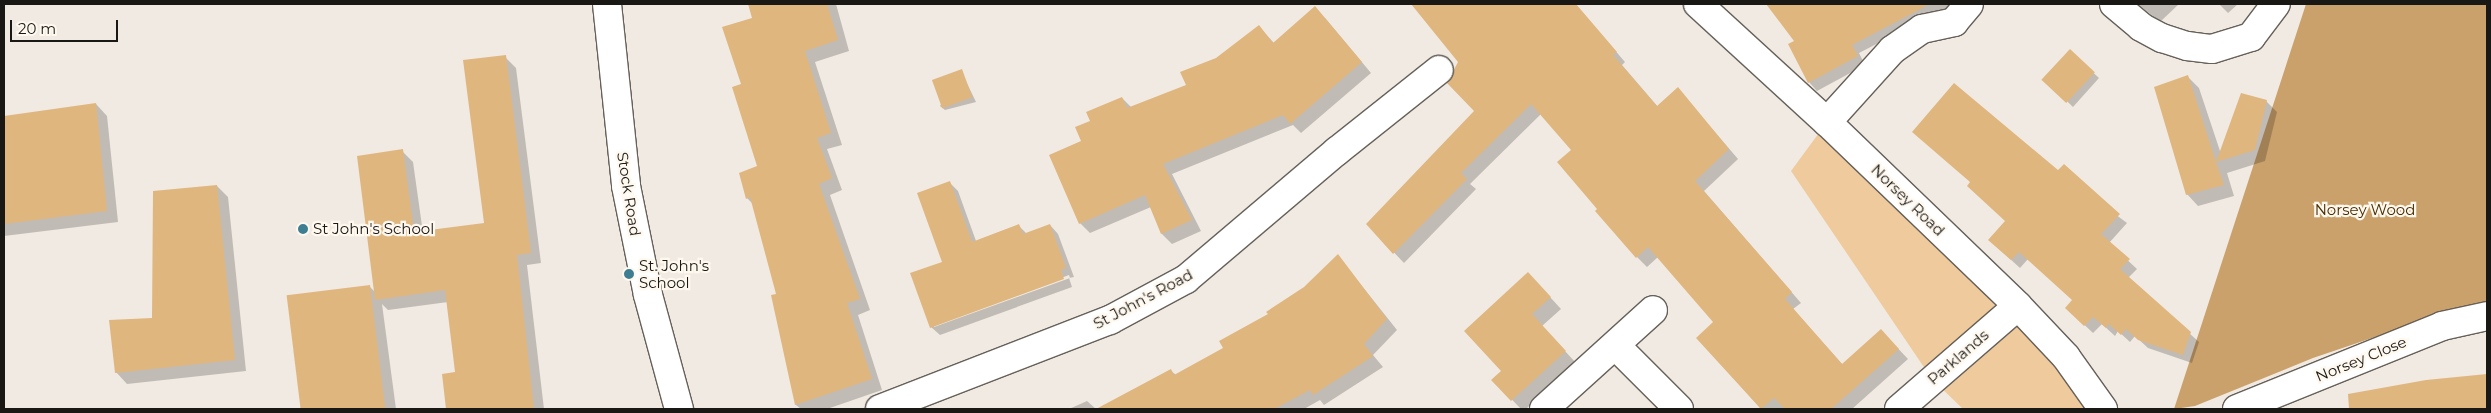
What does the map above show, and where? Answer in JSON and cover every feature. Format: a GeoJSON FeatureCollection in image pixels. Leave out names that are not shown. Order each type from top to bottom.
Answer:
{"type":"FeatureCollection","features":[{"type":"Feature","properties":{"kind":"street","name":"Stock Road"},"geometry":{"type":"LineString","coordinates":[[607,4],[626,186],[648,295],[679,409]]}},
{"type":"Feature","properties":{"kind":"street","name":"Norsey Road"},"geometry":{"type":"LineString","coordinates":[[1698,4],[1826,122],[2018,306],[2066,357],[2103,409]]}},
{"type":"Feature","properties":{"kind":"street"},"geometry":{"type":"LineString","coordinates":[[1826,122],[1892,50],[1922,29],[1954,22],[1969,4]]}},
{"type":"Feature","properties":{"kind":"street"},"geometry":{"type":"LineString","coordinates":[[2114,4],[2140,27],[2162,38],[2186,46],[2212,49],[2251,37],[2276,4]]}},
{"type":"Feature","properties":{"kind":"street","name":"St John's Road"},"geometry":{"type":"LineString","coordinates":[[880,409],[1110,320],[1186,279],[1337,151],[1439,70]]}},
{"type":"Feature","properties":{"kind":"street","name":"Parklands"},"geometry":{"type":"LineString","coordinates":[[1899,409],[2018,306]]}},
{"type":"Feature","properties":{"kind":"street"},"geometry":{"type":"LineString","coordinates":[[1544,409],[1616,346],[1653,310]]}},
{"type":"Feature","properties":{"kind":"street","name":"Norsey Close"},"geometry":{"type":"LineString","coordinates":[[2238,409],[2442,326],[2487,316]]}},
{"type":"Feature","properties":{"kind":"street"},"geometry":{"type":"LineString","coordinates":[[1616,346],[1679,409]]}},
{"type":"Feature","properties":{"kind":"shaded area"},"geometry":{"type":"Polygon","coordinates":[[[1827,122],[2103,409],[1963,409],[1932,379],[1791,171],[1827,122]]]}},
{"type":"Feature","properties":{"kind":"green space","name":"Norsey Wood"},"geometry":{"type":"Polygon","coordinates":[[[2306,4],[2487,4],[2487,307],[2428,319],[2313,358],[2195,406],[2174,409],[2306,4]]]}},
{"type":"Feature","properties":{"kind":"building"},"geometry":{"type":"Polygon","coordinates":[[[748,4],[827,4],[838,40],[805,51],[831,133],[817,138],[832,178],[819,184],[860,299],[847,303],[872,379],[795,405],[771,295],[776,294],[750,197],[746,199],[739,173],[757,166],[732,87],[741,84],[722,27],[752,18],[748,4]]]}},
{"type":"Feature","properties":{"kind":"building"},"geometry":{"type":"Polygon","coordinates":[[[1411,4],[1576,4],[1617,52],[1613,55],[1657,106],[1678,87],[1729,149],[1695,181],[1792,292],[1785,299],[1842,364],[1881,329],[1899,349],[1831,409],[1785,409],[1774,398],[1761,409],[1696,338],[1713,322],[1648,247],[1636,258],[1595,211],[1597,209],[1557,162],[1571,150],[1531,104],[1461,173],[1467,179],[1393,254],[1366,224],[1474,111],[1447,83],[1458,62],[1411,4]]]}},
{"type":"Feature","properties":{"kind":"building"},"geometry":{"type":"Polygon","coordinates":[[[1766,4],[1930,4],[1852,45],[1858,56],[1808,83],[1788,44],[1794,41],[1766,4]]]}},
{"type":"Feature","properties":{"kind":"building"},"geometry":{"type":"Polygon","coordinates":[[[1315,6],[1362,62],[1290,124],[1283,115],[1163,164],[1192,220],[1161,234],[1145,195],[1079,224],[1049,155],[1081,141],[1075,127],[1090,121],[1086,112],[1122,97],[1127,108],[1186,85],[1180,72],[1216,58],[1259,25],[1273,43],[1315,6]]]}},
{"type":"Feature","properties":{"kind":"building"},"geometry":{"type":"Polygon","coordinates":[[[2070,49],[2095,72],[2066,103],[2041,80],[2070,49]]]}},
{"type":"Feature","properties":{"kind":"building"},"geometry":{"type":"Polygon","coordinates":[[[506,55],[531,253],[517,255],[534,409],[446,409],[442,374],[455,372],[445,290],[375,300],[357,156],[403,149],[414,232],[484,223],[463,60],[506,55]]]}},
{"type":"Feature","properties":{"kind":"building"},"geometry":{"type":"Polygon","coordinates":[[[962,69],[972,97],[942,108],[932,80],[962,69]]]}},
{"type":"Feature","properties":{"kind":"building"},"geometry":{"type":"Polygon","coordinates":[[[2188,75],[2224,185],[2186,195],[2154,87],[2188,75]]]}},
{"type":"Feature","properties":{"kind":"building"},"geometry":{"type":"Polygon","coordinates":[[[1954,83],[2058,170],[2064,164],[2120,214],[2101,234],[2130,259],[2120,269],[2191,332],[2183,355],[2138,340],[2126,329],[2121,335],[2109,324],[2106,328],[2093,317],[2084,326],[2065,308],[2072,300],[2019,252],[2011,260],[1988,240],[2005,221],[1967,186],[1970,182],[1912,132],[1954,83]]]}},
{"type":"Feature","properties":{"kind":"building"},"geometry":{"type":"Polygon","coordinates":[[[2241,93],[2267,100],[2255,150],[2216,162],[2241,93]]]}},
{"type":"Feature","properties":{"kind":"building"},"geometry":{"type":"Polygon","coordinates":[[[96,103],[107,211],[4,224],[4,116],[96,103]]]}},
{"type":"Feature","properties":{"kind":"building"},"geometry":{"type":"Polygon","coordinates":[[[950,181],[972,242],[1019,224],[1023,234],[1050,224],[1066,268],[1061,270],[1064,279],[930,328],[910,273],[942,262],[917,193],[950,181]]]}},
{"type":"Feature","properties":{"kind":"building"},"geometry":{"type":"Polygon","coordinates":[[[217,185],[235,360],[115,373],[109,320],[152,318],[153,191],[217,185]]]}},
{"type":"Feature","properties":{"kind":"building"},"geometry":{"type":"Polygon","coordinates":[[[1338,254],[1387,319],[1364,344],[1373,356],[1313,395],[1310,390],[1274,409],[1096,409],[1171,369],[1174,375],[1223,348],[1219,341],[1268,314],[1266,312],[1304,287],[1338,254]]]}},
{"type":"Feature","properties":{"kind":"building"},"geometry":{"type":"Polygon","coordinates":[[[1528,272],[1551,297],[1532,314],[1566,351],[1511,401],[1491,380],[1501,371],[1464,331],[1528,272]]]}},
{"type":"Feature","properties":{"kind":"building"},"geometry":{"type":"Polygon","coordinates":[[[370,285],[385,409],[301,409],[287,295],[370,285]]]}},
{"type":"Feature","properties":{"kind":"building"},"geometry":{"type":"Polygon","coordinates":[[[2487,374],[2487,409],[2349,409],[2348,394],[2426,380],[2487,374]]]}},
{"type":"Feature","properties":{"kind":"place","name":"St John's School"},"geometry":{"type":"Point","coordinates":[303,229]}},
{"type":"Feature","properties":{"kind":"place","name":"St. John's School"},"geometry":{"type":"Point","coordinates":[629,274]}}]}
